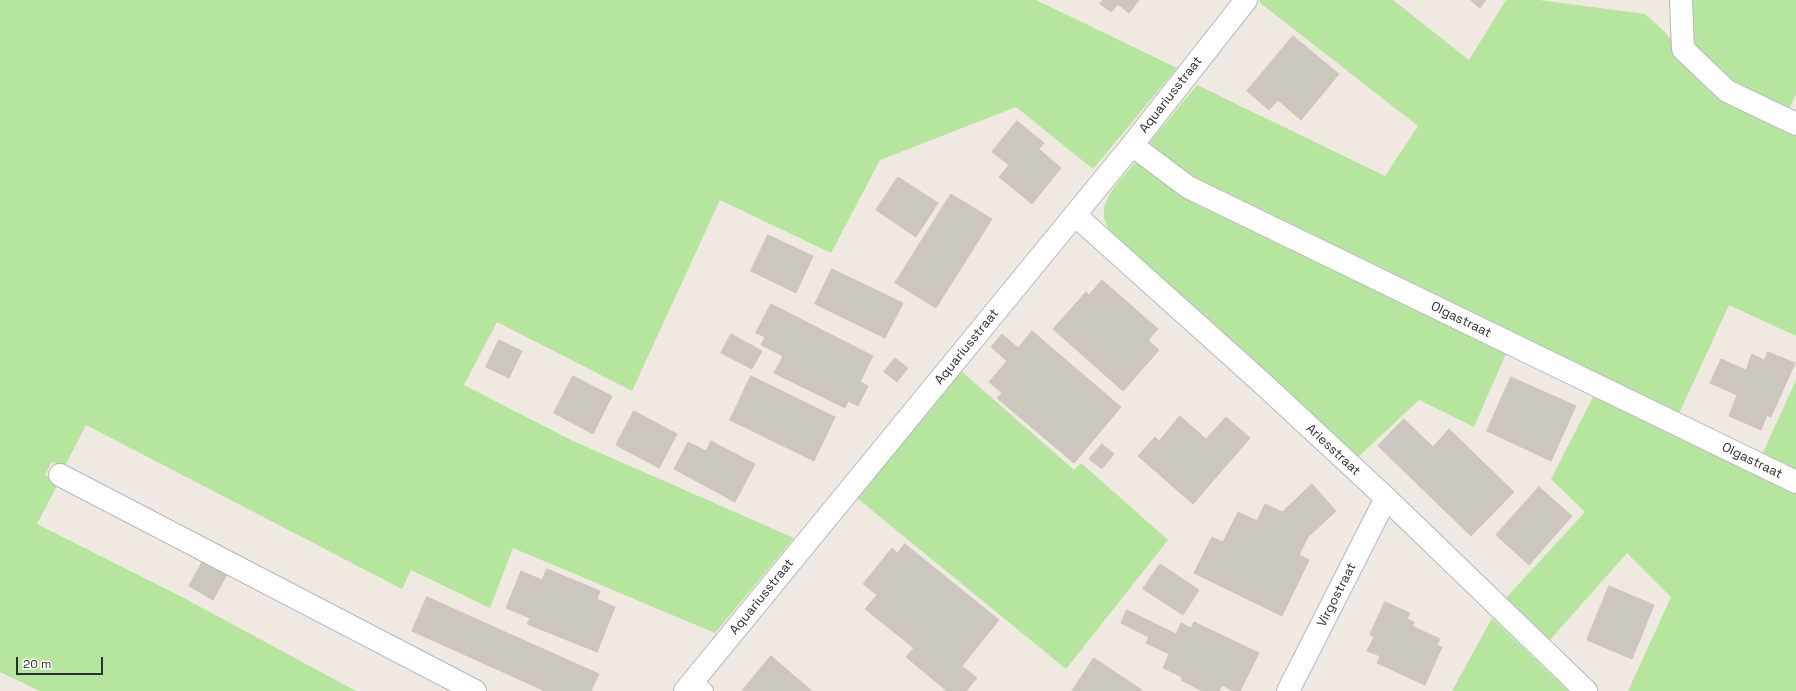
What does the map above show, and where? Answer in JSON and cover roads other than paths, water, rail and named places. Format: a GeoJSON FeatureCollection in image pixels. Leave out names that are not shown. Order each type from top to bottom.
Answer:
{"type":"FeatureCollection","features":[{"type":"Feature","properties":{"kind":"street","name":"Aquariusstraat"},"geometry":{"type":"LineString","coordinates":[[694,688],[1132,145],[1246,0]]}},
{"type":"Feature","properties":{"kind":"street"},"geometry":{"type":"LineString","coordinates":[[1682,0],[1683,49],[1726,91],[1796,124]]}},
{"type":"Feature","properties":{"kind":"street","name":"Olgastraat"},"geometry":{"type":"LineString","coordinates":[[1132,145],[1188,187],[1796,482]]}},
{"type":"Feature","properties":{"kind":"street","name":"Ariesstraat"},"geometry":{"type":"LineString","coordinates":[[1074,215],[1260,382],[1386,498],[1586,691]]}},
{"type":"Feature","properties":{"kind":"street"},"geometry":{"type":"LineString","coordinates":[[60,475],[475,691]]}},
{"type":"Feature","properties":{"kind":"street","name":"Virgostraat"},"geometry":{"type":"LineString","coordinates":[[1288,691],[1386,498]]}}]}
